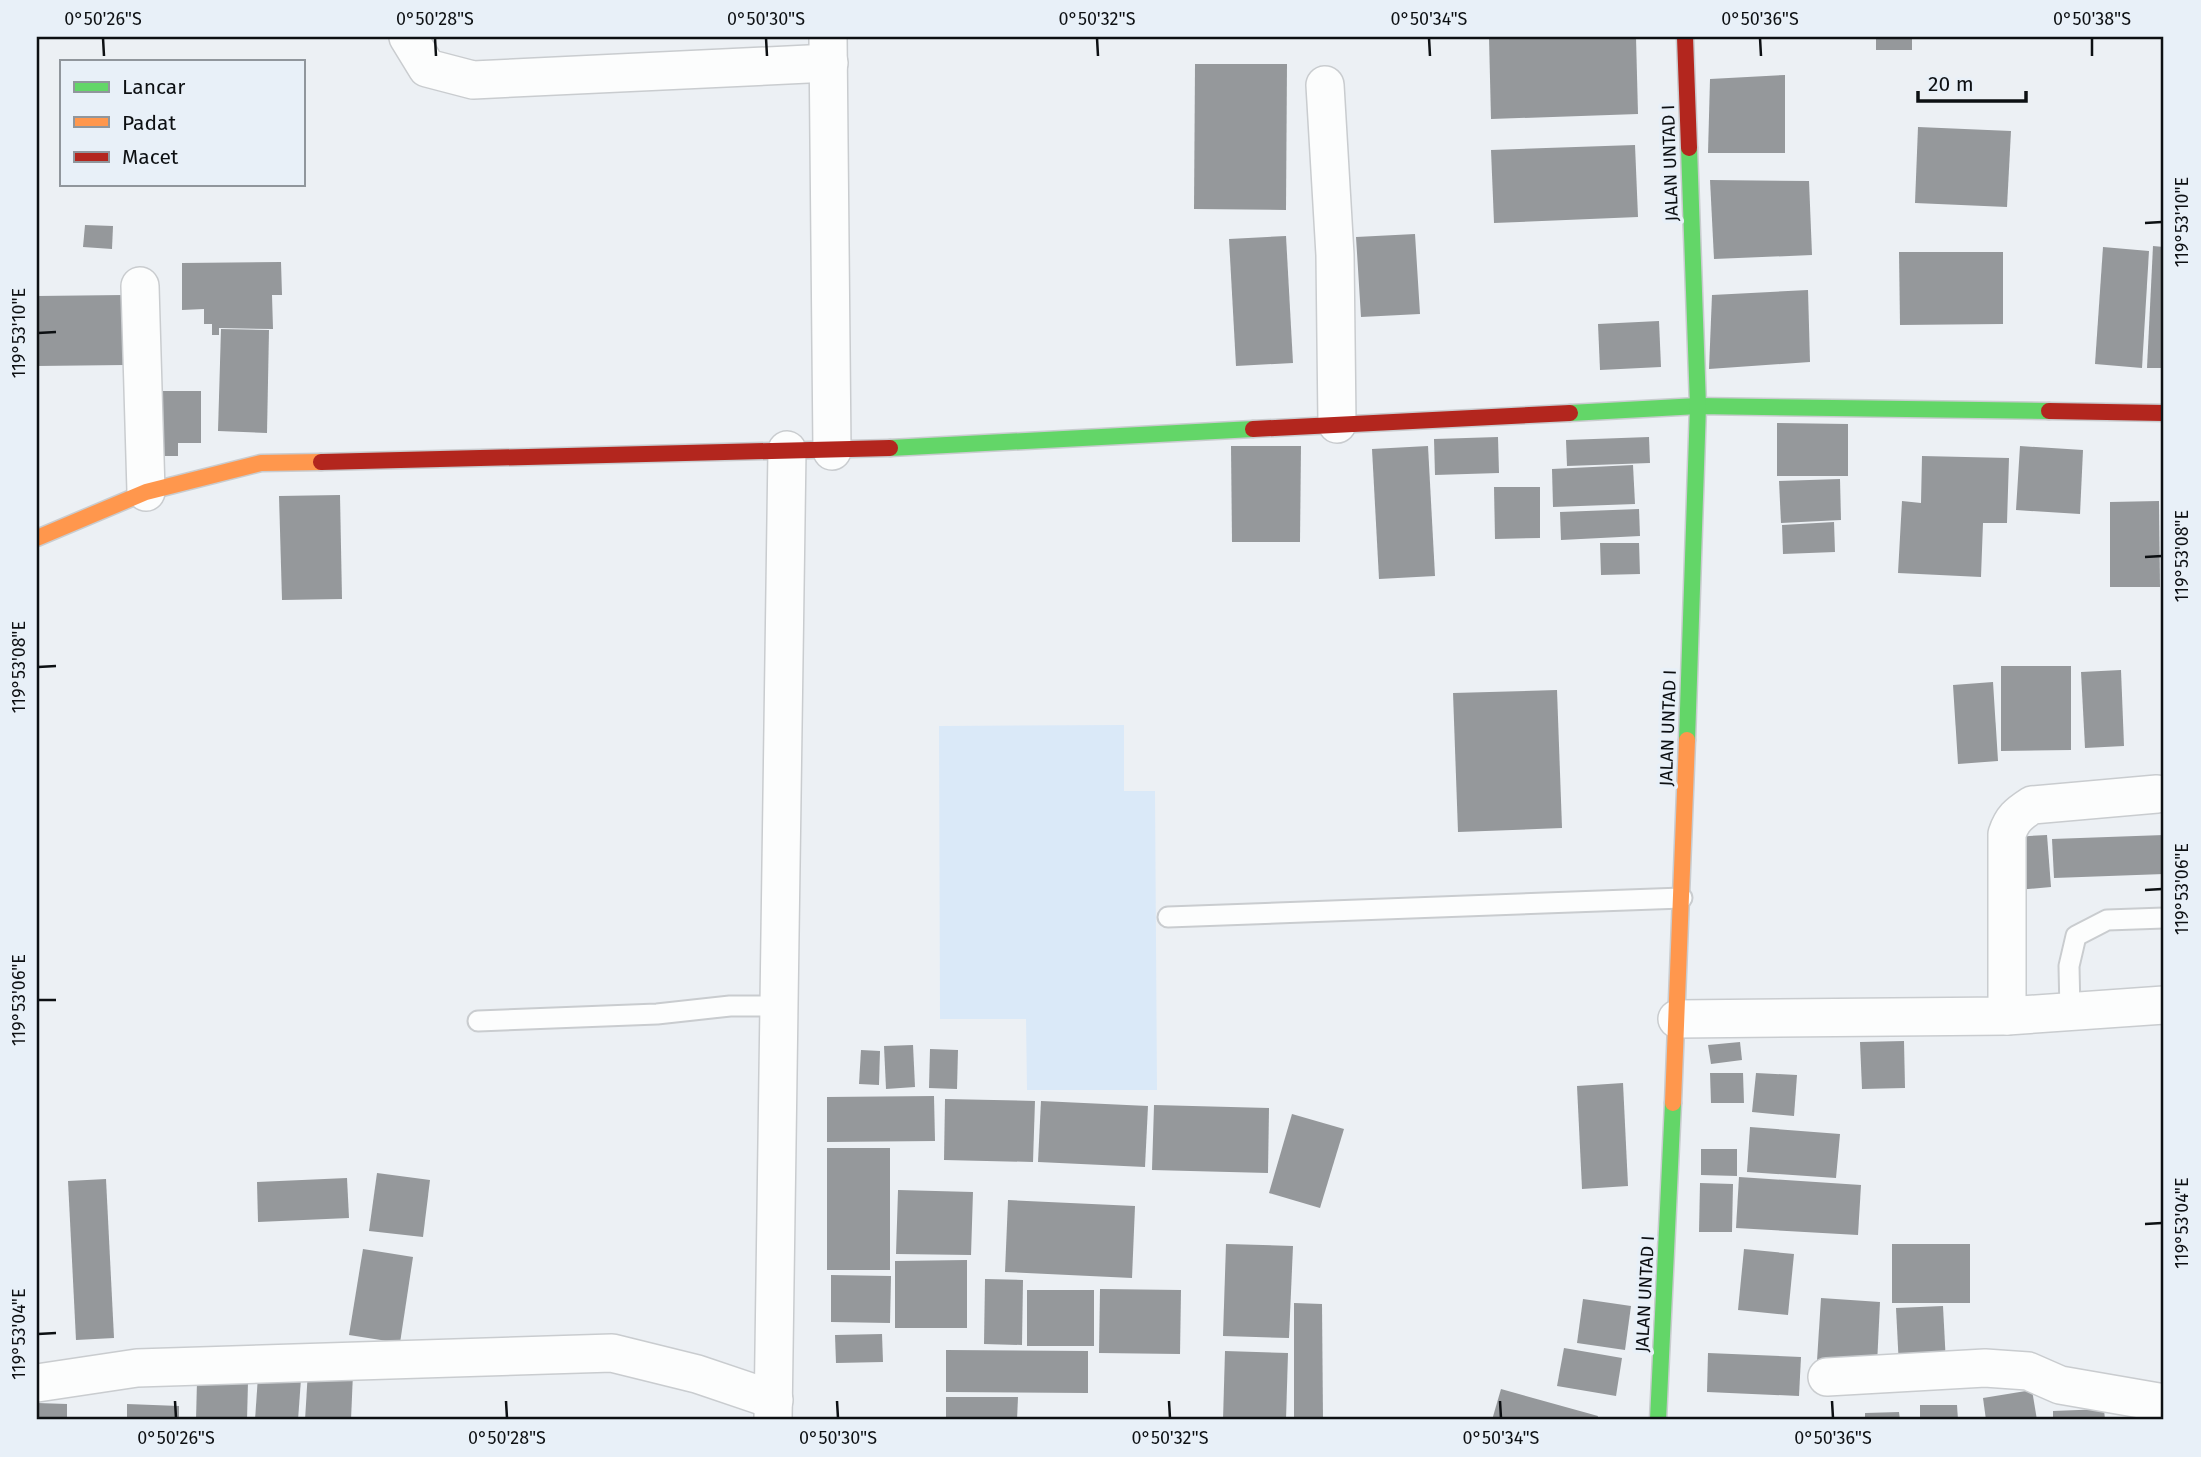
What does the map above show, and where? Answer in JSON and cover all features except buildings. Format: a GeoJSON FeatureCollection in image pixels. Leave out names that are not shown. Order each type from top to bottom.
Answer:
{"type":"FeatureCollection","features":[{"type":"Feature","properties":{"kind":"street"},"geometry":{"type":"LineString","coordinates":[[408,37],[427,68],[473,80],[829,50],[832,451]]}},
{"type":"Feature","properties":{"kind":"street","name":"JALAN UNTAD I"},"geometry":{"type":"LineString","coordinates":[[1658,1420],[1682,898],[1698,405],[1685,37]]}},
{"type":"Feature","properties":{"kind":"street"},"geometry":{"type":"LineString","coordinates":[[1325,85],[1335,255],[1337,425]]}},
{"type":"Feature","properties":{"kind":"street"},"geometry":{"type":"LineString","coordinates":[[140,286],[146,492]]}},
{"type":"Feature","properties":{"kind":"street"},"geometry":{"type":"LineString","coordinates":[[37,538],[146,492],[261,463],[832,451],[1698,405],[2164,414]]}},
{"type":"Feature","properties":{"kind":"street"},"geometry":{"type":"LineString","coordinates":[[37,1383],[138,1368],[612,1353],[697,1374],[774,1410],[787,450]]}},
{"type":"Feature","properties":{"kind":"street"},"geometry":{"type":"LineString","coordinates":[[2007,1016],[2007,834],[2012,821],[2017,814],[2032,805],[2157,794]]}},
{"type":"Feature","properties":{"kind":"street"},"geometry":{"type":"LineString","coordinates":[[1676,1018],[2007,1016],[2164,1005]]}},
{"type":"Feature","properties":{"kind":"street"},"geometry":{"type":"LineString","coordinates":[[1827,1377],[1985,1368],[2028,1371],[2060,1385],[2164,1404]]}},
{"type":"Feature","properties":{"kind":"lane"},"geometry":{"type":"LineString","coordinates":[[1168,917],[1682,898]]}},
{"type":"Feature","properties":{"kind":"lane"},"geometry":{"type":"LineString","coordinates":[[2070,1011],[2069,966],[2076,936],[2107,920],[2164,918]]}},
{"type":"Feature","properties":{"kind":"lane"},"geometry":{"type":"LineString","coordinates":[[478,1021],[657,1014],[730,1006],[779,1006]]}},
{"type":"Feature","properties":{"kind":"shaded area"},"geometry":{"type":"Polygon","coordinates":[[[1124,725],[1124,791],[1155,791],[1157,1090],[1027,1090],[1026,1019],[940,1019],[939,726],[1124,725]]]}},
{"type":"Feature","properties":{"kind":"traffic: fast"},"geometry":{"type":"LineString","coordinates":[[1687,740],[1698,406],[1689,148]]}},
{"type":"Feature","properties":{"kind":"traffic: fast"},"geometry":{"type":"LineString","coordinates":[[1570,413],[1698,406],[2049,411]]}},
{"type":"Feature","properties":{"kind":"traffic: fast"},"geometry":{"type":"LineString","coordinates":[[890,448],[1253,429]]}},
{"type":"Feature","properties":{"kind":"traffic: fast"},"geometry":{"type":"LineString","coordinates":[[1658,1420],[1673,1103]]}},
{"type":"Feature","properties":{"kind":"traffic: slow"},"geometry":{"type":"LineString","coordinates":[[37,538],[146,492],[261,463],[321,462]]}},
{"type":"Feature","properties":{"kind":"traffic: slow"},"geometry":{"type":"LineString","coordinates":[[1673,1103],[1687,740]]}},
{"type":"Feature","properties":{"kind":"traffic: jam"},"geometry":{"type":"LineString","coordinates":[[1685,37],[1689,148]]}},
{"type":"Feature","properties":{"kind":"traffic: jam"},"geometry":{"type":"LineString","coordinates":[[2049,411],[2164,413]]}},
{"type":"Feature","properties":{"kind":"traffic: jam"},"geometry":{"type":"LineString","coordinates":[[1253,429],[1570,413]]}},
{"type":"Feature","properties":{"kind":"traffic: jam"},"geometry":{"type":"LineString","coordinates":[[321,462],[890,448]]}}]}
